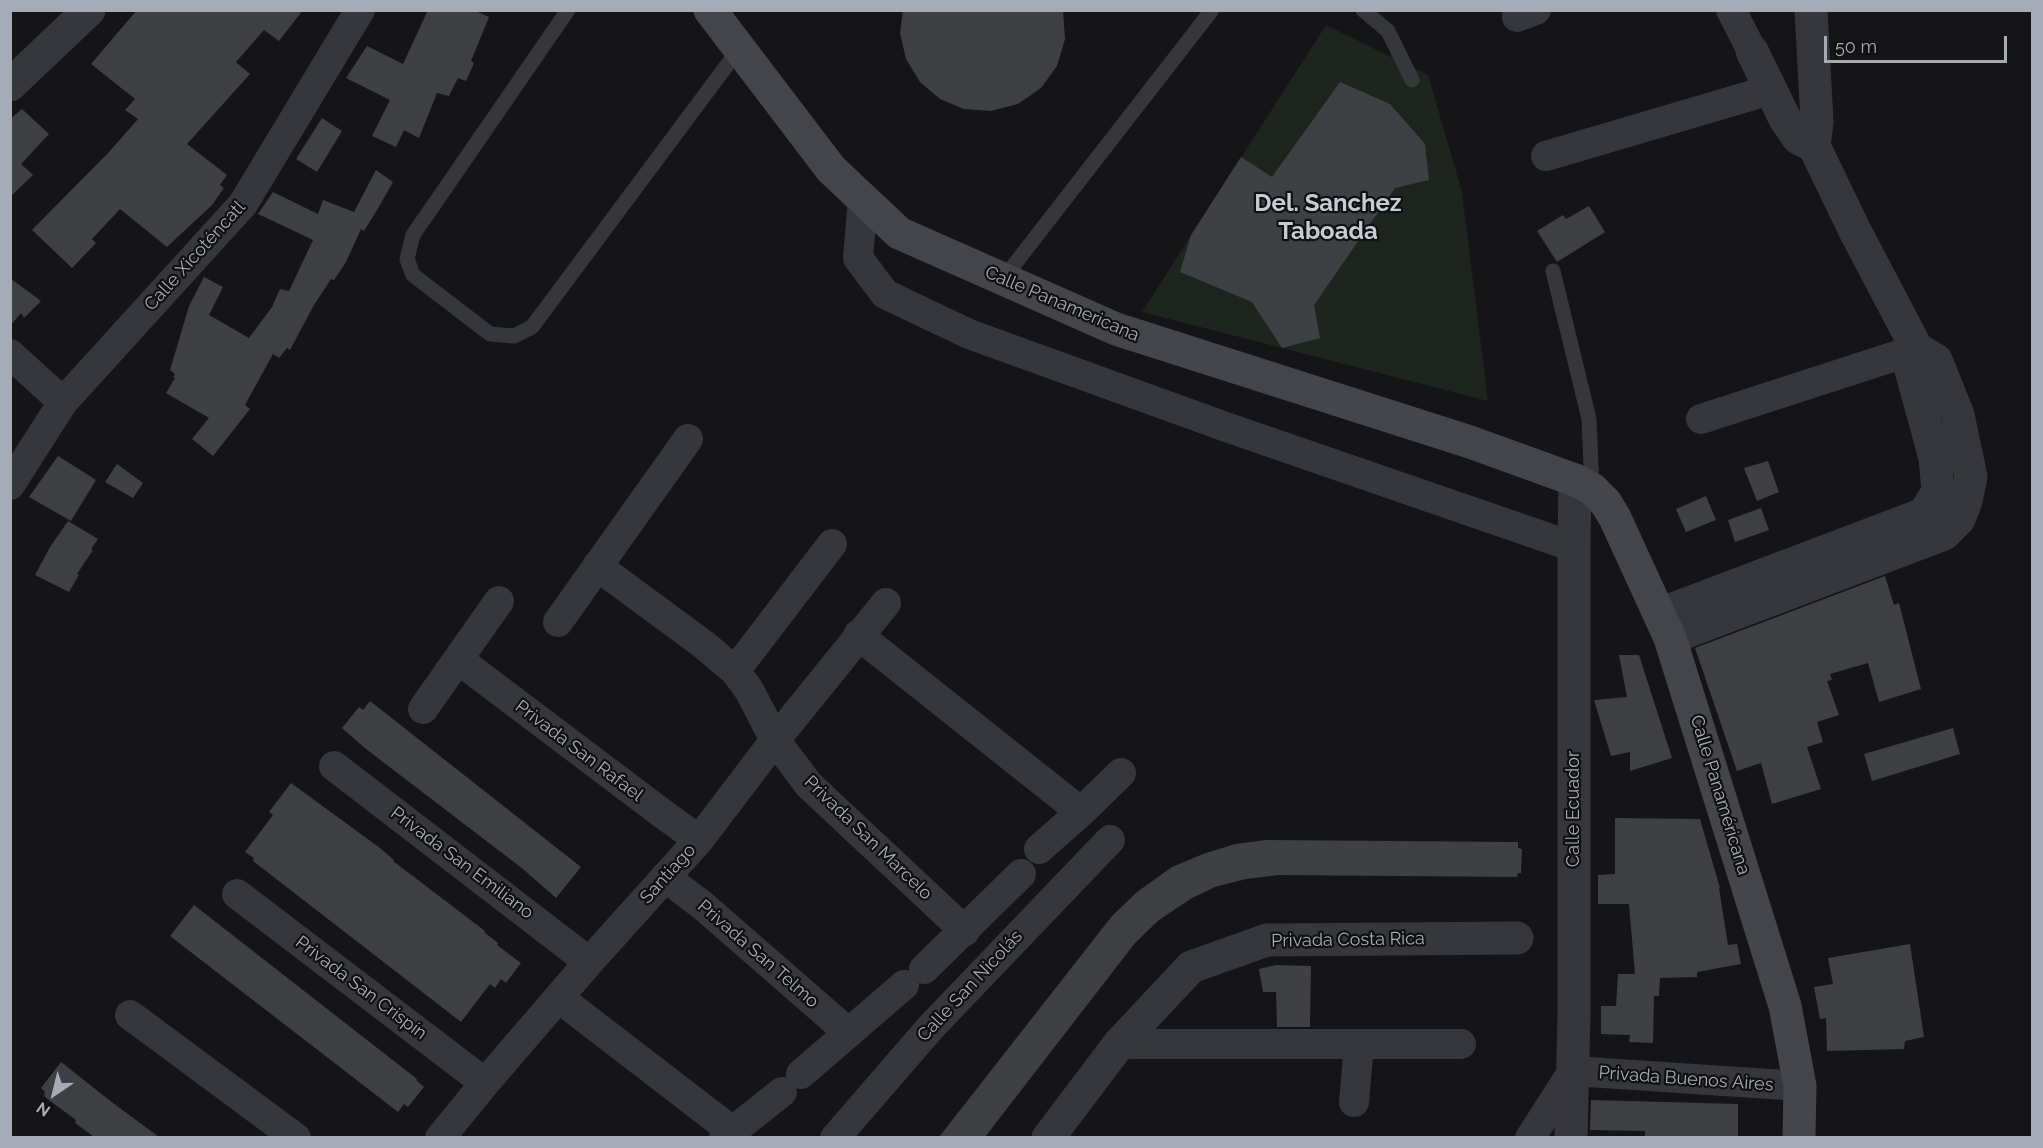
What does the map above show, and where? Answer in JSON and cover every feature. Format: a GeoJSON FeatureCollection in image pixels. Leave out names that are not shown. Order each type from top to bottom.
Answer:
{"type":"FeatureCollection","features":[{"type":"Feature","properties":{"kind":"main road","name":"Calle Panamericana"},"geometry":{"type":"LineString","coordinates":[[710,10],[831,169],[899,233],[1116,329],[1470,442],[1584,485]]}},
{"type":"Feature","properties":{"kind":"main road","name":"Calle Panaméricana"},"geometry":{"type":"LineString","coordinates":[[1584,485],[1606,503],[1665,626],[1785,1006],[1800,1086],[1799,1137]]}},
{"type":"Feature","properties":{"kind":"street"},"geometry":{"type":"LineString","coordinates":[[10,84],[88,10]]}},
{"type":"Feature","properties":{"kind":"street","name":"Calle Xicoténcatl"},"geometry":{"type":"LineString","coordinates":[[10,485],[63,402],[243,204],[360,10]]}},
{"type":"Feature","properties":{"kind":"street"},"geometry":{"type":"LineString","coordinates":[[1731,10],[1785,119],[1798,138],[1814,146]]}},
{"type":"Feature","properties":{"kind":"street"},"geometry":{"type":"LineString","coordinates":[[1665,626],[1934,524],[1938,492],[1935,458],[1911,370],[1917,349],[1855,231],[1814,146],[1817,122],[1811,10]]}},
{"type":"Feature","properties":{"kind":"street"},"geometry":{"type":"LineString","coordinates":[[1546,156],[1753,95],[1769,85]]}},
{"type":"Feature","properties":{"kind":"street"},"geometry":{"type":"LineString","coordinates":[[863,199],[858,258],[885,294],[969,334],[1227,428],[1574,547]]}},
{"type":"Feature","properties":{"kind":"street"},"geometry":{"type":"LineString","coordinates":[[1701,418],[1917,349]]}},
{"type":"Feature","properties":{"kind":"street"},"geometry":{"type":"LineString","coordinates":[[10,354],[63,402]]}},
{"type":"Feature","properties":{"kind":"street"},"geometry":{"type":"LineString","coordinates":[[558,622],[688,439]]}},
{"type":"Feature","properties":{"kind":"street","name":"Calle Ecuador"},"geometry":{"type":"LineString","coordinates":[[1571,1137],[1574,547],[1584,485]]}},
{"type":"Feature","properties":{"kind":"street"},"geometry":{"type":"LineString","coordinates":[[735,671],[832,544]]}},
{"type":"Feature","properties":{"kind":"street","name":"Privada San Marcelo"},"geometry":{"type":"LineString","coordinates":[[597,566],[703,644],[735,671],[749,690],[775,740],[809,784],[965,931]]}},
{"type":"Feature","properties":{"kind":"street"},"geometry":{"type":"LineString","coordinates":[[423,709],[499,601]]}},
{"type":"Feature","properties":{"kind":"street","name":"Santiago"},"geometry":{"type":"LineString","coordinates":[[440,1137],[589,962],[699,840],[775,740],[886,603]]}},
{"type":"Feature","properties":{"kind":"street"},"geometry":{"type":"LineString","coordinates":[[858,635],[1081,812]]}},
{"type":"Feature","properties":{"kind":"street","name":"Privada San Rafael"},"geometry":{"type":"LineString","coordinates":[[459,660],[699,840]]}},
{"type":"Feature","properties":{"kind":"street","name":"Privada San Emiliano"},"geometry":{"type":"LineString","coordinates":[[334,766],[589,962]]}},
{"type":"Feature","properties":{"kind":"street"},"geometry":{"type":"LineString","coordinates":[[1040,849],[1120,773]]}},
{"type":"Feature","properties":{"kind":"street","name":"Calle San Nicolás"},"geometry":{"type":"LineString","coordinates":[[835,1137],[931,1027],[1110,840]]}},
{"type":"Feature","properties":{"kind":"street"},"geometry":{"type":"LineString","coordinates":[[559,998],[728,1134],[914,977],[965,931],[1021,874]]}},
{"type":"Feature","properties":{"kind":"street","name":"Privada San Telmo"},"geometry":{"type":"LineString","coordinates":[[665,877],[702,905],[849,1033]]}},
{"type":"Feature","properties":{"kind":"street","name":"Privada San Crispín"},"geometry":{"type":"LineString","coordinates":[[237,894],[484,1083]]}},
{"type":"Feature","properties":{"kind":"street","name":"Privada Costa Rica"},"geometry":{"type":"LineString","coordinates":[[1048,1137],[1119,1044],[1191,967],[1267,940],[1517,938]]}},
{"type":"Feature","properties":{"kind":"street"},"geometry":{"type":"LineString","coordinates":[[129,1015],[296,1137]]}},
{"type":"Feature","properties":{"kind":"street"},"geometry":{"type":"LineString","coordinates":[[1119,1044],[1461,1044]]}},
{"type":"Feature","properties":{"kind":"street"},"geometry":{"type":"LineString","coordinates":[[1353,1102],[1359,1044]]}},
{"type":"Feature","properties":{"kind":"street"},"geometry":{"type":"LineString","coordinates":[[1530,1137],[1573,1071]]}},
{"type":"Feature","properties":{"kind":"street","name":"Privada Buenos Aires"},"geometry":{"type":"LineString","coordinates":[[1573,1071],[1800,1086]]}},
{"type":"Feature","properties":{"kind":"lane"},"geometry":{"type":"LineString","coordinates":[[568,10],[412,235],[407,259],[413,275],[490,334],[514,336],[532,327],[739,49]]}},
{"type":"Feature","properties":{"kind":"lane"},"geometry":{"type":"LineString","coordinates":[[1003,279],[1212,10]]}},
{"type":"Feature","properties":{"kind":"lane"},"geometry":{"type":"LineString","coordinates":[[1363,10],[1388,31],[1412,80]]}},
{"type":"Feature","properties":{"kind":"lane"},"geometry":{"type":"LineString","coordinates":[[1552,271],[1589,418],[1584,485]]}},
{"type":"Feature","properties":{"kind":"shaded area"},"geometry":{"type":"Polygon","coordinates":[[[1326,25],[1428,75],[1462,192],[1488,401],[1142,312],[1326,25]]]}},
{"type":"Feature","properties":{"kind":"building"},"geometry":{"type":"Polygon","coordinates":[[[137,10],[303,10],[279,41],[264,30],[236,62],[250,74],[187,144],[227,175],[220,185],[224,188],[212,205],[167,247],[120,209],[92,239],[96,243],[72,268],[32,230],[109,152],[138,119],[125,110],[135,99],[91,64],[137,10]]]}},
{"type":"Feature","properties":{"kind":"building"},"geometry":{"type":"Polygon","coordinates":[[[428,10],[473,10],[489,17],[471,61],[474,63],[466,81],[458,78],[449,96],[437,93],[419,138],[404,130],[396,147],[372,136],[390,100],[346,78],[367,46],[403,64],[428,10]]]}},
{"type":"Feature","properties":{"kind":"building"},"geometry":{"type":"Polygon","coordinates":[[[903,10],[1063,10],[1065,39],[1057,66],[1041,88],[1018,104],[991,111],[964,109],[940,99],[920,82],[906,59],[900,33],[903,10]]]}},
{"type":"Feature","properties":{"kind":"building"},"geometry":{"type":"Polygon","coordinates":[[[1340,82],[1390,104],[1425,144],[1429,180],[1395,188],[1314,305],[1320,338],[1282,348],[1252,302],[1180,272],[1191,235],[1241,157],[1272,177],[1340,82]]]}},
{"type":"Feature","properties":{"kind":"building"},"geometry":{"type":"Polygon","coordinates":[[[22,109],[49,134],[21,164],[33,175],[10,197],[10,119],[22,109]]]}},
{"type":"Feature","properties":{"kind":"building"},"geometry":{"type":"Polygon","coordinates":[[[322,118],[342,131],[317,172],[296,159],[322,118]]]}},
{"type":"Feature","properties":{"kind":"building"},"geometry":{"type":"Polygon","coordinates":[[[376,170],[393,182],[364,231],[361,229],[346,262],[334,280],[331,279],[314,305],[290,350],[287,348],[279,358],[273,354],[245,405],[250,409],[213,456],[192,439],[209,418],[166,393],[175,378],[173,377],[175,374],[170,370],[189,306],[204,277],[223,287],[209,315],[249,338],[272,307],[280,289],[289,291],[313,240],[258,214],[273,192],[318,214],[323,200],[354,212],[376,170]]]}},
{"type":"Feature","properties":{"kind":"building"},"geometry":{"type":"Polygon","coordinates":[[[1589,206],[1605,232],[1557,262],[1537,231],[1563,215],[1566,219],[1589,206]]]}},
{"type":"Feature","properties":{"kind":"building"},"geometry":{"type":"Polygon","coordinates":[[[10,278],[41,301],[24,318],[21,313],[10,326],[10,278]]]}},
{"type":"Feature","properties":{"kind":"building"},"geometry":{"type":"Polygon","coordinates":[[[58,456],[96,480],[71,521],[29,497],[58,456]]]}},
{"type":"Feature","properties":{"kind":"building"},"geometry":{"type":"Polygon","coordinates":[[[1768,461],[1779,492],[1757,501],[1744,468],[1768,461]]]}},
{"type":"Feature","properties":{"kind":"building"},"geometry":{"type":"Polygon","coordinates":[[[117,464],[143,483],[133,498],[105,482],[117,464]]]}},
{"type":"Feature","properties":{"kind":"building"},"geometry":{"type":"Polygon","coordinates":[[[1706,496],[1716,520],[1686,532],[1676,509],[1706,496]]]}},
{"type":"Feature","properties":{"kind":"building"},"geometry":{"type":"Polygon","coordinates":[[[1761,508],[1769,530],[1735,542],[1728,520],[1761,508]]]}},
{"type":"Feature","properties":{"kind":"building"},"geometry":{"type":"Polygon","coordinates":[[[68,521],[98,539],[69,592],[35,575],[50,547],[68,521]]]}},
{"type":"Feature","properties":{"kind":"building"},"geometry":{"type":"Polygon","coordinates":[[[1885,576],[1894,605],[1899,603],[1921,689],[1879,702],[1868,663],[1830,674],[1832,680],[1827,681],[1839,715],[1817,722],[1823,742],[1807,747],[1821,789],[1772,804],[1761,763],[1737,771],[1695,648],[1885,576]]]}},
{"type":"Feature","properties":{"kind":"building"},"geometry":{"type":"Polygon","coordinates":[[[1619,655],[1639,655],[1672,758],[1630,771],[1630,752],[1611,756],[1594,700],[1627,697],[1619,655]]]}},
{"type":"Feature","properties":{"kind":"building"},"geometry":{"type":"Polygon","coordinates":[[[370,701],[581,867],[556,898],[523,869],[366,749],[342,728],[359,707],[363,710],[370,701]]]}},
{"type":"Feature","properties":{"kind":"building"},"geometry":{"type":"Polygon","coordinates":[[[1953,728],[1960,754],[1872,781],[1864,754],[1953,728]]]}},
{"type":"Feature","properties":{"kind":"building"},"geometry":{"type":"Polygon","coordinates":[[[291,783],[380,848],[393,861],[485,931],[498,943],[497,945],[521,963],[506,983],[501,979],[495,988],[490,984],[461,1022],[253,861],[254,858],[245,852],[273,815],[269,812],[291,783]]]}},
{"type":"Feature","properties":{"kind":"building"},"geometry":{"type":"Polygon","coordinates":[[[1615,818],[1700,819],[1720,888],[1728,945],[1737,944],[1741,964],[1697,972],[1697,977],[1660,978],[1659,996],[1654,996],[1653,1043],[1629,1042],[1630,1035],[1601,1034],[1601,1006],[1616,1006],[1618,974],[1635,974],[1629,904],[1598,904],[1598,875],[1615,874],[1615,818]]]}},
{"type":"Feature","properties":{"kind":"building"},"geometry":{"type":"Polygon","coordinates":[[[1266,840],[1518,842],[1518,848],[1522,849],[1521,873],[1518,873],[1517,877],[1279,875],[1246,879],[1215,887],[1192,898],[1159,920],[1135,943],[985,1137],[939,1137],[1112,916],[1137,892],[1172,867],[1203,854],[1235,844],[1266,840]]]}},
{"type":"Feature","properties":{"kind":"building"},"geometry":{"type":"Polygon","coordinates":[[[194,905],[417,1079],[424,1087],[408,1107],[404,1104],[398,1112],[170,936],[194,905]]]}},
{"type":"Feature","properties":{"kind":"building"},"geometry":{"type":"Polygon","coordinates":[[[1910,944],[1924,1037],[1905,1041],[1904,1049],[1827,1051],[1826,1018],[1820,1019],[1814,987],[1833,984],[1828,958],[1910,944]]]}},
{"type":"Feature","properties":{"kind":"building"},"geometry":{"type":"Polygon","coordinates":[[[1276,965],[1311,966],[1310,1027],[1277,1027],[1276,992],[1263,992],[1259,969],[1276,965]]]}},
{"type":"Feature","properties":{"kind":"building"},"geometry":{"type":"Polygon","coordinates":[[[61,1062],[159,1137],[94,1137],[75,1123],[76,1120],[46,1098],[41,1088],[61,1062]]]}},
{"type":"Feature","properties":{"kind":"building"},"geometry":{"type":"Polygon","coordinates":[[[1591,1100],[1738,1104],[1738,1137],[1645,1137],[1645,1131],[1590,1130],[1591,1100]]]}},
{"type":"Feature","properties":{"kind":"district","name":"Del. Sanchez Taboada"},"geometry":{"type":"Point","coordinates":[1328,218]}}]}
